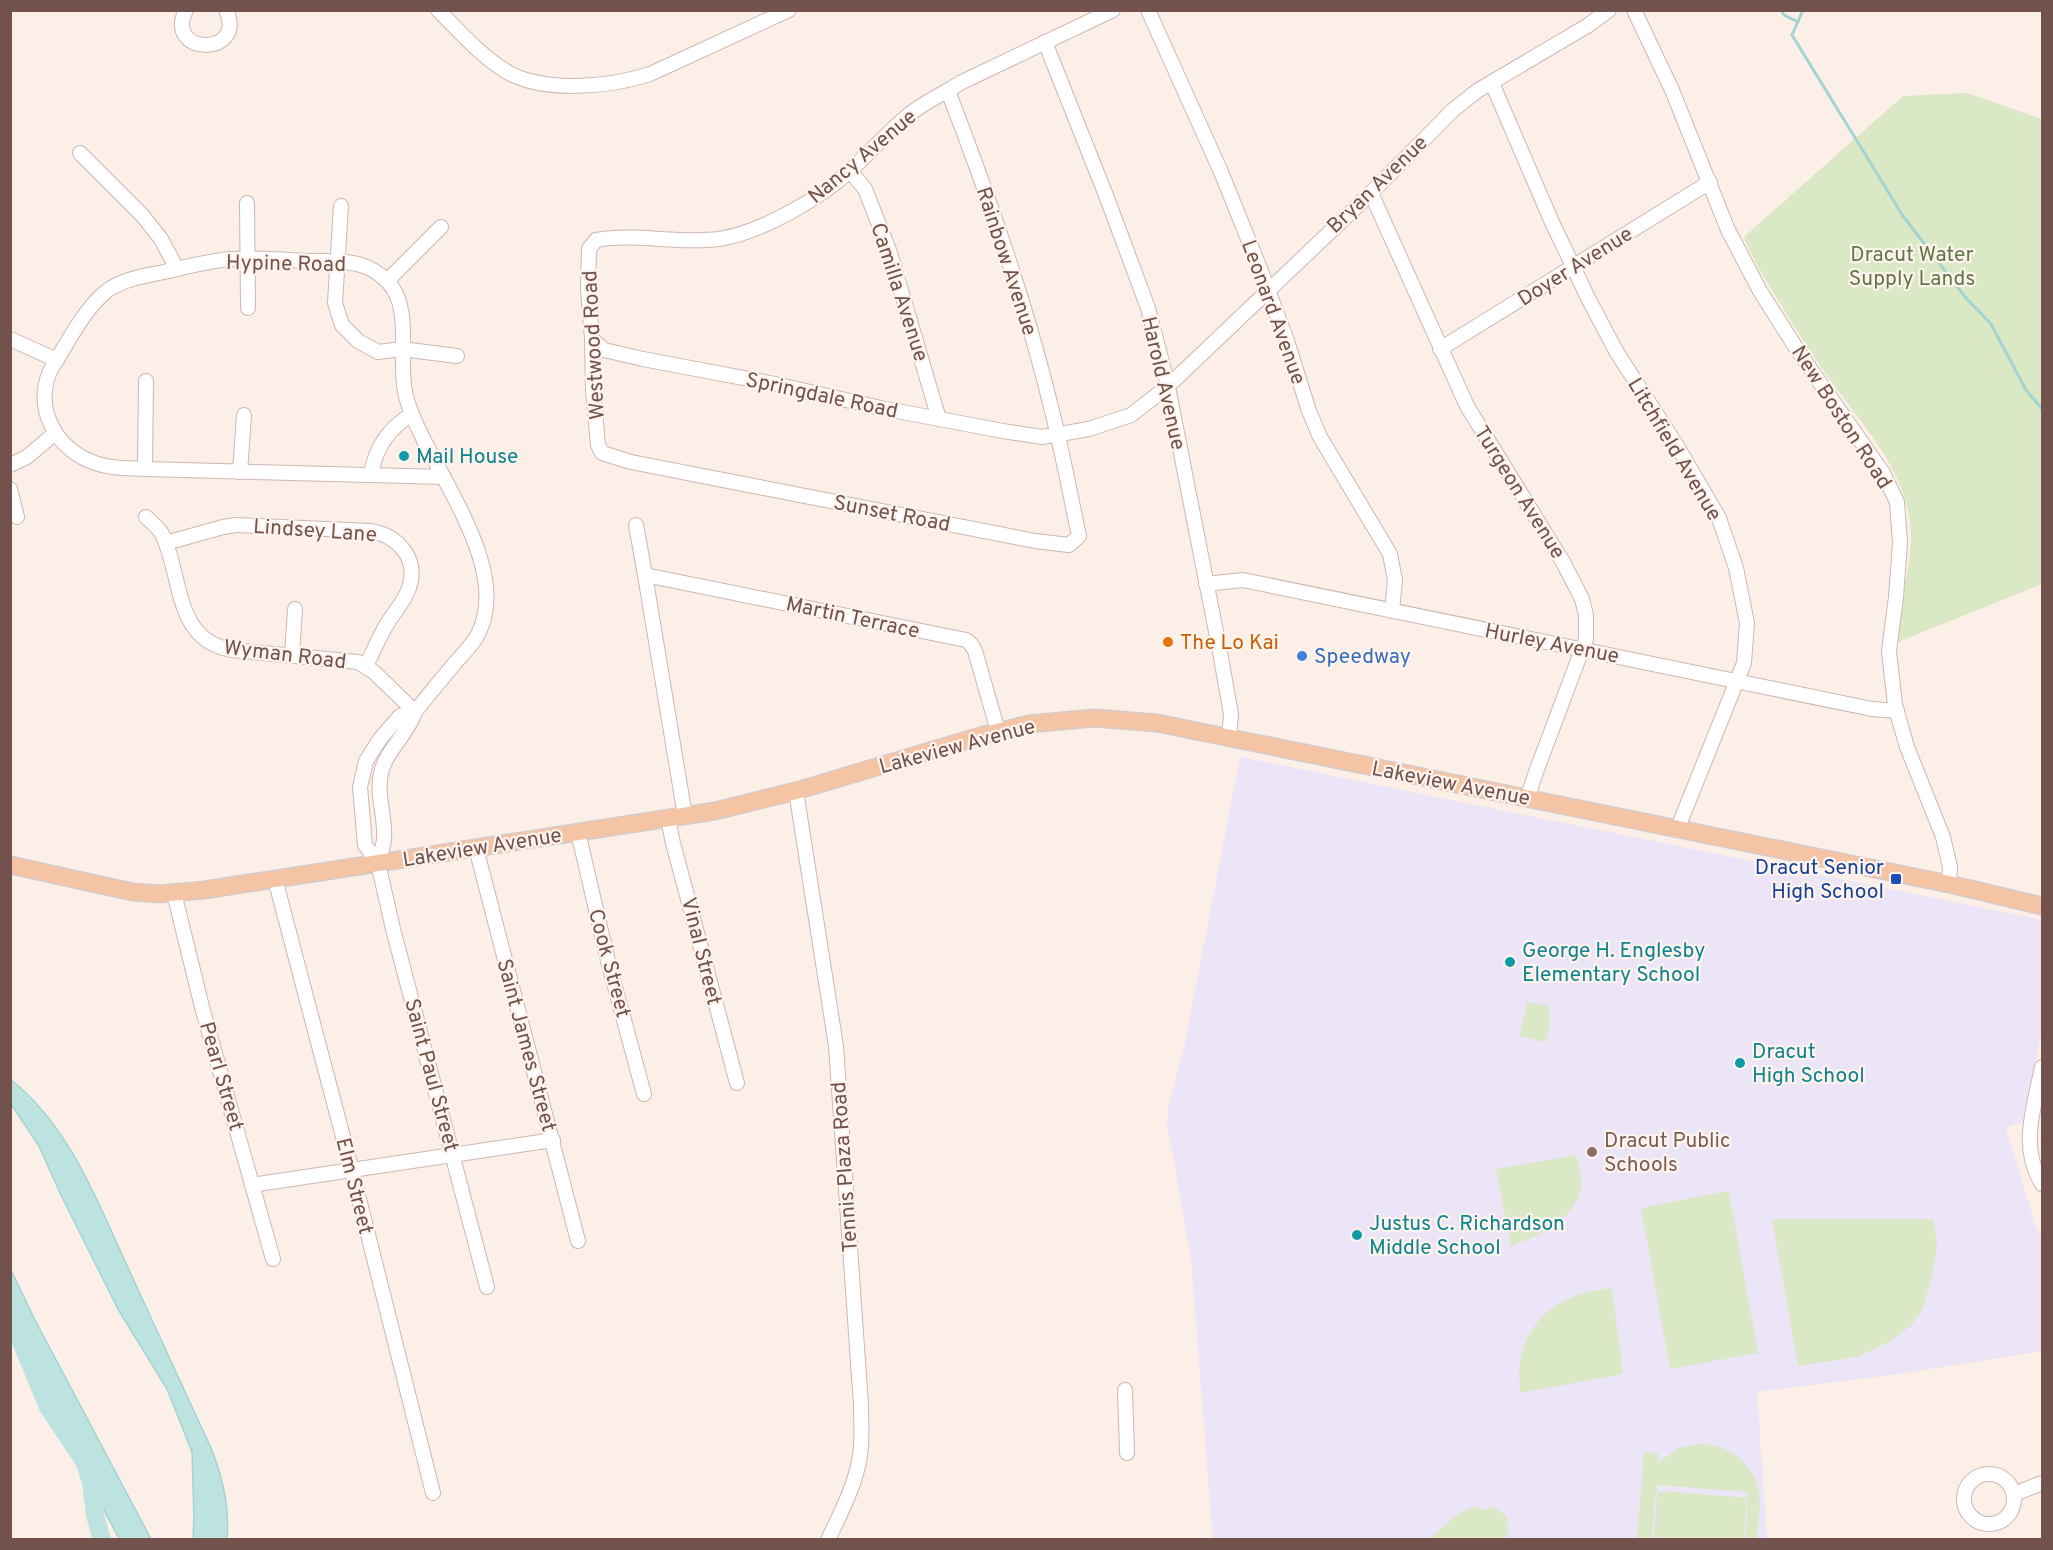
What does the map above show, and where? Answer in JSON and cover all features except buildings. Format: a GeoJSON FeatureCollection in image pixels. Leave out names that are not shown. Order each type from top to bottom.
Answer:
{"type":"FeatureCollection","features":[{"type":"Feature","properties":{"kind":"main road","name":"Lakeview Avenue"},"geometry":{"type":"LineString","coordinates":[[10,865],[117,890],[147,894],[174,893],[736,807],[998,731],[1044,722],[1106,718],[1157,723],[1949,884],[2043,906]]}},
{"type":"Feature","properties":{"kind":"street"},"geometry":{"type":"LineString","coordinates":[[186,10],[182,19],[184,32],[192,42],[205,46],[218,44],[228,32],[230,22],[226,10]]}},
{"type":"Feature","properties":{"kind":"street"},"geometry":{"type":"LineString","coordinates":[[438,10],[489,60],[512,75],[545,83],[599,85],[630,81],[650,74],[789,10]]}},
{"type":"Feature","properties":{"kind":"street","name":"Nancy Avenue"},"geometry":{"type":"LineString","coordinates":[[595,240],[613,237],[656,240],[719,239],[755,228],[809,202],[850,171],[912,112],[948,91],[1113,10]]}},
{"type":"Feature","properties":{"kind":"street","name":"Leonard Avenue"},"geometry":{"type":"LineString","coordinates":[[1148,10],[1221,172],[1268,290],[1320,437],[1390,554],[1395,580],[1392,611]]}},
{"type":"Feature","properties":{"kind":"street","name":"Bryan Avenue"},"geometry":{"type":"LineString","coordinates":[[1057,434],[1089,429],[1131,414],[1167,387],[1371,193],[1453,110],[1477,91],[1610,10]]}},
{"type":"Feature","properties":{"kind":"street","name":"New Boston Road"},"geometry":{"type":"LineString","coordinates":[[1634,10],[1672,90],[1728,230],[1760,291],[1798,351],[1883,472],[1897,502],[1900,543],[1896,597],[1888,651],[1897,711],[1907,747],[1943,837],[1950,867],[1949,884]]}},
{"type":"Feature","properties":{"kind":"street","name":"Harold Avenue"},"geometry":{"type":"LineString","coordinates":[[1045,42],[1148,308],[1167,387],[1231,714],[1229,738]]}},
{"type":"Feature","properties":{"kind":"street","name":"Litchfield Avenue"},"geometry":{"type":"LineString","coordinates":[[1492,83],[1573,267],[1616,351],[1677,446],[1719,518],[1736,568],[1747,623],[1744,663],[1677,830]]}},
{"type":"Feature","properties":{"kind":"street","name":"Rainbow Avenue"},"geometry":{"type":"LineString","coordinates":[[948,91],[1002,243],[1029,329],[1057,434]]}},
{"type":"Feature","properties":{"kind":"street"},"geometry":{"type":"LineString","coordinates":[[80,153],[142,215],[161,240],[177,269]]}},
{"type":"Feature","properties":{"kind":"street","name":"Camilla Avenue"},"geometry":{"type":"LineString","coordinates":[[850,171],[865,189],[889,250],[939,419]]}},
{"type":"Feature","properties":{"kind":"street","name":"Doyer Avenue"},"geometry":{"type":"LineString","coordinates":[[1440,350],[1710,182]]}},
{"type":"Feature","properties":{"kind":"street","name":"Turgeon Avenue"},"geometry":{"type":"LineString","coordinates":[[1371,193],[1467,406],[1563,562],[1582,599],[1587,631],[1527,799]]}},
{"type":"Feature","properties":{"kind":"street"},"geometry":{"type":"LineString","coordinates":[[247,203],[248,308]]}},
{"type":"Feature","properties":{"kind":"street"},"geometry":{"type":"LineString","coordinates":[[341,206],[335,303],[342,325],[358,341],[378,352],[402,349],[457,356]]}},
{"type":"Feature","properties":{"kind":"street"},"geometry":{"type":"LineString","coordinates":[[378,863],[384,839],[380,803],[381,772],[392,750],[411,725],[415,712],[475,639],[485,617],[487,590],[482,564],[470,530],[412,414],[404,387],[401,307],[399,297],[387,281],[441,227]]}},
{"type":"Feature","properties":{"kind":"street","name":"Westwood Road"},"geometry":{"type":"LineString","coordinates":[[595,240],[589,249],[588,289],[593,390],[598,446],[601,452]]}},
{"type":"Feature","properties":{"kind":"street","name":"Hypine Road"},"geometry":{"type":"LineString","coordinates":[[387,281],[369,268],[360,265],[338,262],[248,259],[216,261],[129,280],[108,291],[92,306],[57,360],[46,380],[44,392],[46,411],[55,433],[75,452],[94,463],[112,468],[444,477]]}},
{"type":"Feature","properties":{"kind":"street"},"geometry":{"type":"LineString","coordinates":[[10,339],[57,360]]}},
{"type":"Feature","properties":{"kind":"street","name":"Springdale Road"},"geometry":{"type":"LineString","coordinates":[[592,339],[604,350],[643,359],[1003,432],[1042,437],[1057,434]]}},
{"type":"Feature","properties":{"kind":"street"},"geometry":{"type":"LineString","coordinates":[[145,469],[146,381]]}},
{"type":"Feature","properties":{"kind":"street"},"geometry":{"type":"LineString","coordinates":[[371,475],[381,444],[395,426],[412,414]]}},
{"type":"Feature","properties":{"kind":"street"},"geometry":{"type":"LineString","coordinates":[[240,472],[244,415]]}},
{"type":"Feature","properties":{"kind":"street"},"geometry":{"type":"LineString","coordinates":[[10,465],[27,457],[55,433]]}},
{"type":"Feature","properties":{"kind":"street","name":"Sunset Road"},"geometry":{"type":"LineString","coordinates":[[601,452],[631,462],[720,480],[989,533],[1069,545],[1078,536],[1057,434]]}},
{"type":"Feature","properties":{"kind":"street"},"geometry":{"type":"LineString","coordinates":[[10,489],[17,517]]}},
{"type":"Feature","properties":{"kind":"street","name":"Wyman Road"},"geometry":{"type":"LineString","coordinates":[[146,517],[157,527],[166,543],[188,617],[206,641],[221,648],[349,661],[366,666],[415,712]]}},
{"type":"Feature","properties":{"kind":"street","name":"Lindsey Lane"},"geometry":{"type":"LineString","coordinates":[[166,543],[236,525],[370,531],[390,537],[401,546],[409,559],[411,580],[407,593],[386,625],[366,666]]}},
{"type":"Feature","properties":{"kind":"street"},"geometry":{"type":"LineString","coordinates":[[636,525],[686,816]]}},
{"type":"Feature","properties":{"kind":"street","name":"Martin Terrace"},"geometry":{"type":"LineString","coordinates":[[645,574],[966,640],[975,651],[998,731]]}},
{"type":"Feature","properties":{"kind":"street","name":"Hurley Avenue"},"geometry":{"type":"LineString","coordinates":[[1206,584],[1243,580],[1872,709],[1897,711]]}},
{"type":"Feature","properties":{"kind":"street"},"geometry":{"type":"LineString","coordinates":[[292,655],[295,609]]}},
{"type":"Feature","properties":{"kind":"street"},"geometry":{"type":"LineString","coordinates":[[378,863],[366,845],[361,815],[360,787],[366,761],[380,739],[400,716],[415,712]]}},
{"type":"Feature","properties":{"kind":"street","name":"Tennis Plaza Road"},"geometry":{"type":"LineString","coordinates":[[796,791],[836,1046],[861,1405],[859,1462],[847,1500],[828,1539]]}},
{"type":"Feature","properties":{"kind":"street","name":"Vinal Street"},"geometry":{"type":"LineString","coordinates":[[668,819],[737,1083]]}},
{"type":"Feature","properties":{"kind":"street","name":"Cook Street"},"geometry":{"type":"LineString","coordinates":[[578,832],[608,961],[644,1094]]}},
{"type":"Feature","properties":{"kind":"street","name":"Saint James Street"},"geometry":{"type":"LineString","coordinates":[[476,848],[578,1241]]}},
{"type":"Feature","properties":{"kind":"street","name":"Saint Paul Street"},"geometry":{"type":"LineString","coordinates":[[378,863],[393,929],[487,1287]]}},
{"type":"Feature","properties":{"kind":"street","name":"Elm Street"},"geometry":{"type":"LineString","coordinates":[[275,879],[352,1171],[433,1493]]}},
{"type":"Feature","properties":{"kind":"street","name":"Pearl Street"},"geometry":{"type":"LineString","coordinates":[[174,893],[202,1007],[273,1259]]}},
{"type":"Feature","properties":{"kind":"street"},"geometry":{"type":"LineString","coordinates":[[2043,1067],[2029,1134],[2029,1146],[2033,1164],[2043,1184]]}},
{"type":"Feature","properties":{"kind":"street"},"geometry":{"type":"LineString","coordinates":[[252,1185],[553,1140]]}},
{"type":"Feature","properties":{"kind":"street"},"geometry":{"type":"LineString","coordinates":[[1125,1390],[1127,1453]]}},
{"type":"Feature","properties":{"kind":"street"},"geometry":{"type":"LineString","coordinates":[[2014,1494],[2043,1483]]}},
{"type":"Feature","properties":{"kind":"shaded area","name":"Dracut Public Schools"},"geometry":{"type":"Polygon","coordinates":[[[1240,757],[2042,920],[2042,1030],[2022,1122],[2006,1128],[2036,1227],[2042,1238],[2042,1351],[1899,1374],[1757,1392],[1767,1539],[1213,1540],[1191,1258],[1167,1123],[1169,1104],[1185,1043],[1240,757]]]}},
{"type":"Feature","properties":{"kind":"green space","name":"Dracut Water Supply Lands"},"geometry":{"type":"Polygon","coordinates":[[[1967,93],[2042,119],[2042,584],[1898,642],[1900,610],[1911,547],[1909,515],[1904,496],[1889,462],[1802,338],[1756,264],[1744,237],[1903,96],[1967,93]]]}},
{"type":"Feature","properties":{"kind":"green space"},"geometry":{"type":"Polygon","coordinates":[[[1527,1002],[1548,1006],[1550,1025],[1544,1042],[1520,1036],[1527,1002]]]}},
{"type":"Feature","properties":{"kind":"green space"},"geometry":{"type":"Polygon","coordinates":[[[1576,1155],[1581,1175],[1581,1187],[1571,1209],[1563,1218],[1543,1232],[1511,1246],[1496,1169],[1576,1155]]]}},
{"type":"Feature","properties":{"kind":"green space"},"geometry":{"type":"Polygon","coordinates":[[[1729,1192],[1758,1353],[1670,1369],[1641,1208],[1729,1192]]]}},
{"type":"Feature","properties":{"kind":"green space"},"geometry":{"type":"Polygon","coordinates":[[[1772,1219],[1933,1219],[1937,1243],[1933,1272],[1923,1308],[1911,1326],[1887,1343],[1857,1357],[1798,1366],[1772,1219]]]}},
{"type":"Feature","properties":{"kind":"green space"},"geometry":{"type":"Polygon","coordinates":[[[1612,1288],[1623,1374],[1520,1393],[1520,1361],[1532,1330],[1541,1318],[1552,1308],[1579,1294],[1612,1288]]]}},
{"type":"Feature","properties":{"kind":"green space"},"geometry":{"type":"Polygon","coordinates":[[[1697,1444],[1729,1451],[1746,1465],[1752,1474],[1757,1484],[1760,1502],[1757,1539],[1746,1539],[1748,1492],[1658,1485],[1652,1539],[1637,1539],[1644,1452],[1658,1453],[1658,1463],[1679,1448],[1697,1444]]]}},
{"type":"Feature","properties":{"kind":"green space"},"geometry":{"type":"Polygon","coordinates":[[[1657,1492],[1747,1498],[1744,1539],[1654,1539],[1657,1492]]]}},
{"type":"Feature","properties":{"kind":"green space"},"geometry":{"type":"Polygon","coordinates":[[[1476,1506],[1480,1510],[1493,1507],[1506,1516],[1509,1533],[1502,1539],[1430,1539],[1458,1515],[1476,1506]]]}},
{"type":"Feature","properties":{"kind":"water"},"geometry":{"type":"Polygon","coordinates":[[[10,1079],[50,1119],[66,1142],[94,1193],[211,1448],[225,1493],[227,1539],[193,1539],[192,1452],[167,1389],[119,1311],[39,1146],[11,1104],[10,1079]]]}},
{"type":"Feature","properties":{"kind":"water"},"geometry":{"type":"Polygon","coordinates":[[[10,1268],[35,1320],[151,1539],[119,1539],[89,1481],[69,1433],[46,1395],[11,1319],[10,1268]]]}},
{"type":"Feature","properties":{"kind":"waterway"},"geometry":{"type":"LineString","coordinates":[[1781,10],[1784,15],[1798,22]]}},
{"type":"Feature","properties":{"kind":"waterway"},"geometry":{"type":"LineString","coordinates":[[1803,10],[1792,35],[1903,216],[1966,298],[1991,324],[2026,390],[2042,409]]}},
{"type":"Feature","properties":{"kind":"waterway"},"geometry":{"type":"LineString","coordinates":[[10,1315],[48,1407],[84,1461],[91,1482],[95,1515],[102,1540]]}},
{"type":"Feature","properties":{"kind":"place","name":"Mail House"},"geometry":{"type":"Point","coordinates":[404,456]}},
{"type":"Feature","properties":{"kind":"place","name":"The Lo Kai"},"geometry":{"type":"Point","coordinates":[1168,642]}},
{"type":"Feature","properties":{"kind":"place","name":"Speedway"},"geometry":{"type":"Point","coordinates":[1302,656]}},
{"type":"Feature","properties":{"kind":"place","name":"Dracut Senior High School"},"geometry":{"type":"Point","coordinates":[1896,879]}},
{"type":"Feature","properties":{"kind":"place","name":"George H. Englesby Elementary School"},"geometry":{"type":"Point","coordinates":[1510,962]}},
{"type":"Feature","properties":{"kind":"place","name":"Dracut High School"},"geometry":{"type":"Point","coordinates":[1740,1063]}},
{"type":"Feature","properties":{"kind":"place","name":"Dracut Public Schools"},"geometry":{"type":"Point","coordinates":[1592,1152]}},
{"type":"Feature","properties":{"kind":"place","name":"Justus C. Richardson Middle School"},"geometry":{"type":"Point","coordinates":[1357,1235]}}]}
